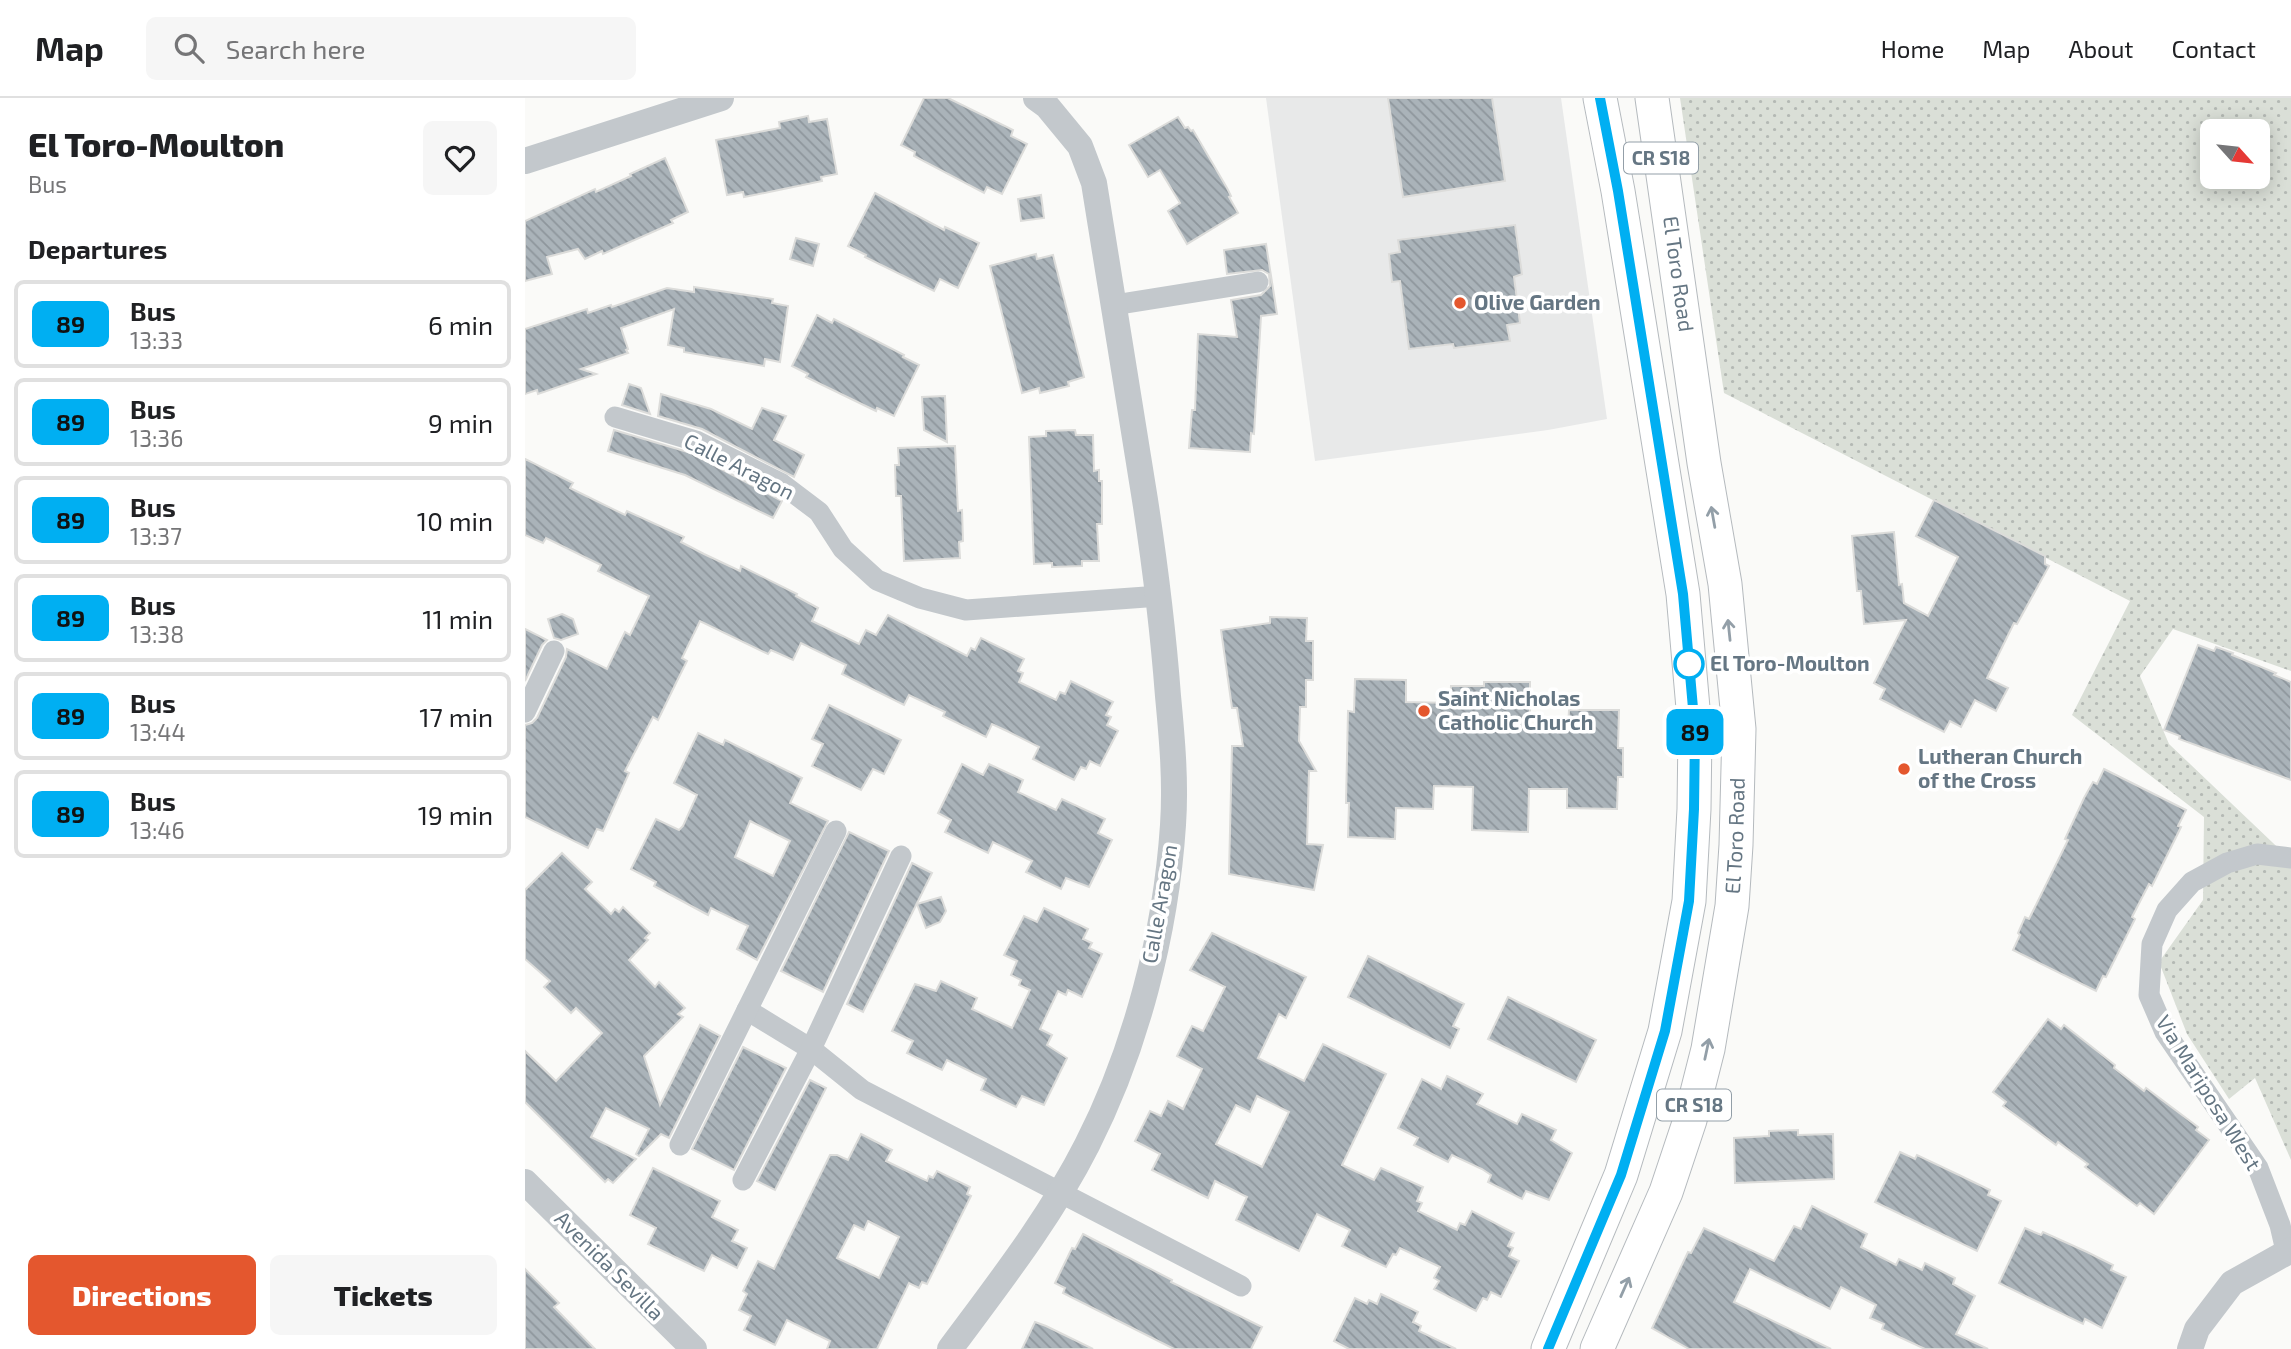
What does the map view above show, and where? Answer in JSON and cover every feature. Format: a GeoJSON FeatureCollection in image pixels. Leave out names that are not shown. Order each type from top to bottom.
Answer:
{"type":"FeatureCollection","features":[{"type":"Feature","properties":{"kind":"main road","name":"El Toro Road"},"geometry":{"type":"LineString","coordinates":[[1548,1349],[1621,1175],[1665,1031],[1689,901],[1694,809],[1695,731],[1683,594],[1618,191],[1600,98]]}},
{"type":"Feature","properties":{"kind":"main road","name":"El Toro Road"},"geometry":{"type":"LineString","coordinates":[[1597,1349],[1666,1192],[1690,1120],[1708,1049],[1732,906],[1736,845],[1739,729],[1725,584],[1704,463],[1652,98]]}},
{"type":"Feature","properties":{"kind":"street"},"geometry":{"type":"LineString","coordinates":[[525,161],[721,98]]}},
{"type":"Feature","properties":{"kind":"street","name":"Calle Aragon"},"geometry":{"type":"LineString","coordinates":[[950,1349],[1020,1255],[1060,1194],[1088,1143],[1113,1087],[1136,1022],[1161,926],[1173,825],[1173,750],[1160,596],[1094,183],[1080,146],[1042,102]]}},
{"type":"Feature","properties":{"kind":"street"},"geometry":{"type":"LineString","coordinates":[[1114,304],[1258,282]]}},
{"type":"Feature","properties":{"kind":"street","name":"Calle Aragon"},"geometry":{"type":"LineString","coordinates":[[615,417],[695,442],[782,484],[819,512],[843,549],[877,580],[921,598],[965,610],[1160,596]]}},
{"type":"Feature","properties":{"kind":"street"},"geometry":{"type":"LineString","coordinates":[[525,712],[554,651]]}},
{"type":"Feature","properties":{"kind":"street"},"geometry":{"type":"LineString","coordinates":[[680,1145],[836,831]]}},
{"type":"Feature","properties":{"kind":"street","name":"Via Mariposa West"},"geometry":{"type":"LineString","coordinates":[[2190,1349],[2197,1329],[2232,1283],[2289,1251],[2258,1168],[2165,1032],[2149,995],[2152,944],[2167,909],[2192,883],[2227,863],[2257,854],[2291,858]]}},
{"type":"Feature","properties":{"kind":"street"},"geometry":{"type":"LineString","coordinates":[[743,1180],[811,1049],[901,856]]}},
{"type":"Feature","properties":{"kind":"street"},"geometry":{"type":"LineString","coordinates":[[747,1010],[811,1049],[862,1090],[1241,1286]]}},
{"type":"Feature","properties":{"kind":"street","name":"Avenida Sevilla"},"geometry":{"type":"LineString","coordinates":[[525,1182],[694,1349]]}},
{"type":"Feature","properties":{"kind":"shaded area"},"geometry":{"type":"Polygon","coordinates":[[[1266,98],[1561,98],[1607,419],[1548,430],[1315,461],[1266,98]]]}},
{"type":"Feature","properties":{"kind":"shaded area"},"geometry":{"type":"Polygon","coordinates":[[[1680,98],[2291,98],[2291,671],[2173,629],[2140,676],[2169,744],[2291,860],[2291,1160],[2255,1078],[2229,1099],[2187,1034],[2159,962],[2203,900],[2204,817],[2072,715],[2130,601],[1724,393],[1680,98]]]}},
{"type":"Feature","properties":{"kind":"building"},"geometry":{"type":"Polygon","coordinates":[[[924,98],[948,98],[1013,130],[1011,136],[1027,144],[1002,194],[987,187],[984,193],[914,156],[915,152],[901,145],[924,98]]]}},
{"type":"Feature","properties":{"kind":"building"},"geometry":{"type":"Polygon","coordinates":[[[1388,98],[1492,98],[1505,181],[1403,197],[1388,98]]]}},
{"type":"Feature","properties":{"kind":"building"},"geometry":{"type":"Polygon","coordinates":[[[808,116],[809,122],[827,119],[837,174],[821,177],[822,181],[744,197],[743,192],[727,195],[716,140],[780,128],[779,122],[808,116]]]}},
{"type":"Feature","properties":{"kind":"building"},"geometry":{"type":"Polygon","coordinates":[[[1178,117],[1185,128],[1193,130],[1227,188],[1238,213],[1187,244],[1168,211],[1180,203],[1160,170],[1148,177],[1129,145],[1178,117]]]}},
{"type":"Feature","properties":{"kind":"building"},"geometry":{"type":"Polygon","coordinates":[[[665,158],[688,212],[671,220],[673,223],[603,254],[602,251],[585,259],[578,249],[547,257],[552,274],[525,281],[525,221],[595,189],[596,192],[665,158]]]}},
{"type":"Feature","properties":{"kind":"building"},"geometry":{"type":"Polygon","coordinates":[[[875,193],[944,230],[945,227],[979,243],[958,288],[940,279],[934,291],[848,246],[875,193]]]}},
{"type":"Feature","properties":{"kind":"building"},"geometry":{"type":"Polygon","coordinates":[[[1041,195],[1044,218],[1021,221],[1018,199],[1041,195]]]}},
{"type":"Feature","properties":{"kind":"building","name":"Olive Garden"},"geometry":{"type":"Polygon","coordinates":[[[1515,225],[1522,274],[1514,277],[1520,323],[1507,325],[1510,341],[1454,348],[1453,344],[1409,349],[1400,281],[1392,282],[1389,254],[1400,252],[1398,240],[1515,225]]]}},
{"type":"Feature","properties":{"kind":"building"},"geometry":{"type":"Polygon","coordinates":[[[796,238],[819,244],[813,266],[790,259],[796,238]]]}},
{"type":"Feature","properties":{"kind":"building"},"geometry":{"type":"Polygon","coordinates":[[[1266,244],[1277,314],[1261,316],[1254,434],[1251,433],[1250,452],[1189,448],[1192,410],[1195,410],[1198,334],[1237,337],[1231,300],[1261,295],[1270,286],[1269,274],[1262,270],[1227,274],[1224,250],[1266,244]]]}},
{"type":"Feature","properties":{"kind":"building"},"geometry":{"type":"Polygon","coordinates":[[[1036,254],[1037,259],[1053,255],[1084,377],[1068,382],[1069,386],[1040,393],[1039,388],[1022,393],[990,266],[1036,254]]]}},
{"type":"Feature","properties":{"kind":"building"},"geometry":{"type":"Polygon","coordinates":[[[694,287],[773,299],[772,303],[788,306],[780,362],[765,359],[764,366],[684,352],[684,348],[668,345],[674,309],[621,328],[628,353],[581,369],[596,374],[538,394],[537,390],[525,394],[525,329],[587,309],[588,313],[611,305],[612,307],[667,288],[694,292],[694,287]]]}},
{"type":"Feature","properties":{"kind":"building"},"geometry":{"type":"Polygon","coordinates":[[[817,315],[832,323],[834,319],[919,365],[894,416],[877,408],[876,411],[806,377],[808,374],[792,366],[817,315]]]}},
{"type":"Feature","properties":{"kind":"building"},"geometry":{"type":"Polygon","coordinates":[[[629,384],[641,388],[650,414],[622,405],[629,384]]]}},
{"type":"Feature","properties":{"kind":"building"},"geometry":{"type":"Polygon","coordinates":[[[661,394],[711,409],[752,429],[762,408],[786,416],[774,440],[804,455],[794,477],[702,429],[658,416],[661,394]]]}},
{"type":"Feature","properties":{"kind":"building"},"geometry":{"type":"Polygon","coordinates":[[[945,396],[947,442],[924,430],[922,397],[945,396]]]}},
{"type":"Feature","properties":{"kind":"building"},"geometry":{"type":"Polygon","coordinates":[[[614,430],[691,453],[782,501],[773,518],[685,475],[608,451],[614,430]]]}},
{"type":"Feature","properties":{"kind":"building"},"geometry":{"type":"Polygon","coordinates":[[[1075,430],[1076,435],[1093,435],[1094,471],[1099,470],[1099,481],[1102,481],[1102,524],[1097,524],[1099,561],[1082,561],[1082,566],[1052,567],[1052,563],[1034,564],[1029,437],[1046,436],[1046,431],[1075,430]]]}},
{"type":"Feature","properties":{"kind":"building"},"geometry":{"type":"Polygon","coordinates":[[[955,446],[958,511],[962,510],[963,541],[959,542],[960,558],[904,561],[901,496],[896,496],[895,465],[899,465],[898,448],[955,446]]]}},
{"type":"Feature","properties":{"kind":"building"},"geometry":{"type":"Polygon","coordinates":[[[525,459],[573,483],[570,488],[625,515],[627,511],[684,537],[681,542],[704,554],[740,571],[741,566],[797,594],[796,596],[818,608],[812,621],[859,644],[866,630],[876,635],[888,615],[967,656],[971,648],[975,650],[981,638],[1024,659],[1018,671],[1023,673],[1019,682],[1056,700],[1060,692],[1065,694],[1071,681],[1113,702],[1106,715],[1111,717],[1107,725],[1118,731],[1100,766],[1090,761],[1086,769],[1081,767],[1074,780],[1033,759],[1039,747],[992,724],[986,737],[943,716],[945,712],[909,695],[904,705],[842,674],[846,665],[801,643],[793,660],[771,650],[768,654],[700,621],[682,658],[687,661],[658,720],[653,717],[625,771],[629,773],[603,831],[597,829],[588,848],[525,817],[525,725],[537,718],[566,657],[567,649],[607,669],[625,632],[630,635],[649,596],[598,571],[601,565],[546,538],[543,543],[525,535],[525,459]]]}},
{"type":"Feature","properties":{"kind":"building"},"geometry":{"type":"Polygon","coordinates":[[[1934,500],[2045,556],[2045,564],[2049,566],[2017,624],[2014,623],[1987,678],[2008,688],[1996,711],[1975,700],[1961,727],[1950,721],[1944,732],[1880,699],[1885,689],[1874,683],[1906,620],[1864,624],[1861,591],[1857,591],[1852,536],[1894,532],[1899,585],[1902,584],[1904,603],[1928,616],[1958,557],[1916,536],[1934,500]]]}},
{"type":"Feature","properties":{"kind":"building"},"geometry":{"type":"Polygon","coordinates":[[[562,614],[573,619],[578,634],[561,640],[554,638],[548,619],[562,614]]]}},
{"type":"Feature","properties":{"kind":"building"},"geometry":{"type":"Polygon","coordinates":[[[1270,617],[1307,618],[1306,641],[1313,641],[1313,680],[1306,680],[1306,707],[1300,707],[1299,741],[1316,771],[1309,771],[1307,844],[1323,845],[1314,890],[1229,874],[1232,746],[1243,746],[1237,708],[1232,708],[1221,630],[1270,623],[1270,617]]]}},
{"type":"Feature","properties":{"kind":"building"},"geometry":{"type":"Polygon","coordinates":[[[525,629],[547,640],[525,681],[525,629]]]}},
{"type":"Feature","properties":{"kind":"building"},"geometry":{"type":"Polygon","coordinates":[[[2198,645],[2214,651],[2216,647],[2233,653],[2232,655],[2291,682],[2291,780],[2179,739],[2180,736],[2164,730],[2198,645]]]}},
{"type":"Feature","properties":{"kind":"building"},"geometry":{"type":"Polygon","coordinates":[[[1355,679],[1406,680],[1406,702],[1450,703],[1451,686],[1484,686],[1484,682],[1530,682],[1530,727],[1568,728],[1569,710],[1619,710],[1618,748],[1623,748],[1623,777],[1618,777],[1617,809],[1567,808],[1567,789],[1529,789],[1528,832],[1472,830],[1473,787],[1434,786],[1433,809],[1396,808],[1395,839],[1348,837],[1348,711],[1354,712],[1355,679]]]}},
{"type":"Feature","properties":{"kind":"building"},"geometry":{"type":"Polygon","coordinates":[[[829,705],[901,740],[884,774],[873,769],[861,790],[812,766],[823,744],[812,739],[829,705]]]}},
{"type":"Feature","properties":{"kind":"building"},"geometry":{"type":"Polygon","coordinates":[[[698,733],[723,745],[725,740],[802,778],[790,803],[828,821],[757,960],[737,949],[748,926],[711,908],[708,915],[654,886],[656,882],[631,869],[656,819],[679,830],[683,826],[697,795],[674,783],[698,733]],[[750,821],[735,857],[773,876],[790,841],[750,821]]]}},
{"type":"Feature","properties":{"kind":"building"},"geometry":{"type":"Polygon","coordinates":[[[962,764],[983,775],[989,764],[1023,780],[1018,792],[1056,810],[1062,799],[1105,819],[1098,833],[1112,840],[1089,887],[1066,878],[1061,889],[1026,872],[1032,861],[993,842],[988,853],[945,832],[951,820],[938,813],[962,764]]]}},
{"type":"Feature","properties":{"kind":"building"},"geometry":{"type":"Polygon","coordinates":[[[2104,769],[2186,810],[2178,826],[2181,827],[2152,886],[2149,884],[2132,917],[2135,919],[2106,977],[2103,976],[2096,991],[2013,950],[2025,917],[2029,919],[2068,840],[2065,839],[2084,798],[2093,782],[2097,784],[2104,769]]]}},
{"type":"Feature","properties":{"kind":"building"},"geometry":{"type":"Polygon","coordinates":[[[849,832],[889,851],[823,992],[781,971],[849,832]]]}},
{"type":"Feature","properties":{"kind":"building"},"geometry":{"type":"Polygon","coordinates":[[[562,853],[592,882],[585,889],[611,914],[615,909],[619,912],[623,907],[650,933],[645,938],[648,940],[629,960],[655,987],[659,982],[685,1008],[678,1014],[683,1017],[644,1056],[660,1105],[700,1025],[720,1036],[669,1138],[661,1134],[639,1156],[636,1154],[649,1129],[606,1108],[591,1137],[636,1159],[613,1183],[608,1179],[605,1182],[525,1102],[525,1051],[556,1081],[602,1033],[576,1008],[571,1013],[544,987],[550,981],[525,959],[525,890],[562,853]]]}},
{"type":"Feature","properties":{"kind":"building"},"geometry":{"type":"Polygon","coordinates":[[[912,863],[932,873],[863,1012],[847,1004],[912,863]]]}},
{"type":"Feature","properties":{"kind":"building"},"geometry":{"type":"Polygon","coordinates":[[[941,897],[946,911],[940,922],[926,928],[917,904],[941,897]]]}},
{"type":"Feature","properties":{"kind":"building"},"geometry":{"type":"Polygon","coordinates":[[[1044,908],[1088,929],[1083,939],[1092,943],[1089,948],[1102,954],[1082,997],[1068,990],[1066,995],[1058,991],[1040,1029],[1052,1035],[1047,1045],[1067,1058],[1044,1105],[1022,1096],[1016,1107],[981,1090],[986,1079],[947,1060],[942,1070],[907,1053],[913,1041],[892,1031],[915,984],[936,991],[941,981],[977,998],[972,1009],[1012,1028],[1030,990],[1019,985],[1021,980],[1011,975],[1017,961],[1004,955],[1024,916],[1037,922],[1044,908]]]}},
{"type":"Feature","properties":{"kind":"building"},"geometry":{"type":"Polygon","coordinates":[[[1212,933],[1306,977],[1286,1018],[1279,1014],[1258,1058],[1304,1081],[1323,1044],[1386,1074],[1342,1165],[1374,1180],[1381,1168],[1423,1187],[1417,1201],[1422,1203],[1418,1211],[1457,1230],[1460,1223],[1465,1225],[1472,1211],[1514,1233],[1508,1246],[1513,1248],[1509,1256],[1519,1261],[1501,1297],[1491,1292],[1487,1300],[1483,1298],[1476,1311],[1434,1289],[1439,1281],[1434,1278],[1440,1267],[1400,1248],[1386,1267],[1342,1246],[1350,1230],[1317,1214],[1299,1251],[1236,1220],[1247,1197],[1215,1181],[1208,1198],[1152,1170],[1160,1154],[1135,1141],[1150,1111],[1161,1116],[1168,1101],[1183,1109],[1202,1069],[1177,1056],[1192,1026],[1203,1031],[1225,987],[1190,970],[1212,933]],[[1257,1096],[1250,1112],[1236,1105],[1216,1144],[1262,1167],[1289,1112],[1257,1096]]]}},
{"type":"Feature","properties":{"kind":"building"},"geometry":{"type":"Polygon","coordinates":[[[1368,956],[1464,1004],[1453,1026],[1459,1029],[1450,1048],[1348,997],[1368,956]]]}},
{"type":"Feature","properties":{"kind":"building"},"geometry":{"type":"Polygon","coordinates":[[[1508,997],[1596,1040],[1576,1082],[1488,1039],[1508,997]]]}},
{"type":"Feature","properties":{"kind":"building"},"geometry":{"type":"Polygon","coordinates":[[[2048,1019],[2061,1029],[2064,1025],[2144,1091],[2146,1088],[2198,1127],[2196,1130],[2209,1140],[2154,1214],[2140,1203],[2137,1206],[2085,1167],[2088,1164],[2058,1142],[2056,1145],[2003,1106],[2006,1102],[1993,1092],[2048,1019]]]}},
{"type":"Feature","properties":{"kind":"building"},"geometry":{"type":"Polygon","coordinates":[[[743,1047],[786,1068],[734,1170],[692,1149],[743,1047]]]}},
{"type":"Feature","properties":{"kind":"building"},"geometry":{"type":"Polygon","coordinates":[[[1447,1076],[1483,1094],[1477,1104],[1517,1124],[1522,1114],[1556,1130],[1551,1140],[1572,1153],[1549,1200],[1526,1191],[1522,1199],[1488,1182],[1491,1175],[1482,1169],[1452,1155],[1448,1162],[1414,1145],[1418,1138],[1398,1128],[1422,1079],[1441,1089],[1447,1076]]]}},
{"type":"Feature","properties":{"kind":"building"},"geometry":{"type":"Polygon","coordinates":[[[810,1080],[826,1088],[775,1190],[757,1181],[810,1080]]]}},
{"type":"Feature","properties":{"kind":"building"},"geometry":{"type":"Polygon","coordinates":[[[1798,1130],[1798,1135],[1833,1134],[1834,1179],[1735,1183],[1734,1138],[1769,1136],[1769,1131],[1798,1130]]]}},
{"type":"Feature","properties":{"kind":"building"},"geometry":{"type":"Polygon","coordinates":[[[861,1134],[892,1150],[886,1161],[927,1181],[929,1176],[933,1178],[937,1171],[970,1187],[967,1194],[971,1196],[927,1284],[922,1282],[919,1288],[909,1283],[877,1349],[827,1349],[830,1341],[787,1320],[775,1345],[744,1330],[751,1316],[739,1310],[747,1294],[743,1291],[758,1261],[774,1269],[830,1155],[848,1160],[861,1134]],[[868,1221],[864,1230],[854,1225],[837,1258],[879,1278],[899,1237],[868,1221]]]}},
{"type":"Feature","properties":{"kind":"building"},"geometry":{"type":"Polygon","coordinates":[[[1900,1152],[1915,1159],[1917,1155],[1990,1190],[1988,1195],[2001,1201],[1977,1251],[1875,1202],[1900,1152]]]}},
{"type":"Feature","properties":{"kind":"building"},"geometry":{"type":"Polygon","coordinates":[[[653,1168],[720,1201],[712,1217],[738,1230],[732,1241],[747,1248],[737,1268],[712,1255],[704,1271],[648,1244],[656,1228],[630,1215],[653,1168]]]}},
{"type":"Feature","properties":{"kind":"building"},"geometry":{"type":"Polygon","coordinates":[[[1812,1206],[1867,1234],[1861,1247],[1896,1265],[1899,1259],[1922,1270],[1925,1263],[1955,1278],[1953,1284],[1975,1296],[1956,1334],[1988,1349],[1925,1349],[1882,1329],[1884,1324],[1870,1318],[1876,1305],[1841,1287],[1830,1309],[1750,1269],[1734,1302],[1831,1349],[1689,1349],[1652,1328],[1688,1252],[1691,1253],[1704,1228],[1774,1261],[1794,1226],[1801,1229],[1812,1206]]]}},
{"type":"Feature","properties":{"kind":"building"},"geometry":{"type":"Polygon","coordinates":[[[2025,1228],[2041,1235],[2043,1232],[2087,1252],[2113,1265],[2111,1270],[2126,1277],[2102,1328],[2085,1319],[2083,1324],[1999,1283],[2025,1228]]]}},
{"type":"Feature","properties":{"kind":"building"},"geometry":{"type":"Polygon","coordinates":[[[1083,1234],[1262,1327],[1251,1349],[1174,1349],[1063,1293],[1065,1288],[1055,1283],[1072,1248],[1075,1249],[1083,1234]]]}},
{"type":"Feature","properties":{"kind":"building"},"geometry":{"type":"Polygon","coordinates":[[[525,1269],[559,1303],[554,1307],[595,1349],[525,1349],[525,1269]]]}},
{"type":"Feature","properties":{"kind":"building"},"geometry":{"type":"Polygon","coordinates":[[[1381,1294],[1418,1312],[1413,1322],[1421,1326],[1419,1331],[1456,1349],[1349,1349],[1334,1341],[1355,1298],[1367,1304],[1369,1300],[1377,1304],[1381,1294]]]}},
{"type":"Feature","properties":{"kind":"building"},"geometry":{"type":"Polygon","coordinates":[[[1035,1322],[1046,1326],[1093,1349],[1022,1349],[1035,1322]]]}},
{"type":"Feature","properties":{"kind":"bus line","name":"89"},"geometry":{"type":"LineString","coordinates":[[1548,1349],[1621,1175],[1665,1031],[1689,901],[1694,809],[1695,731],[1683,594],[1618,191],[1600,98]]}},
{"type":"Feature","properties":{"kind":"place","name":"Olive Garden"},"geometry":{"type":"Point","coordinates":[1460,303]}},
{"type":"Feature","properties":{"kind":"place","name":"El Toro-Moulton"},"geometry":{"type":"Point","coordinates":[1689,664]}},
{"type":"Feature","properties":{"kind":"place","name":"Saint Nicholas Catholic Church"},"geometry":{"type":"Point","coordinates":[1424,711]}},
{"type":"Feature","properties":{"kind":"place","name":"Lutheran Church of the Cross"},"geometry":{"type":"Point","coordinates":[1904,769]}}]}
